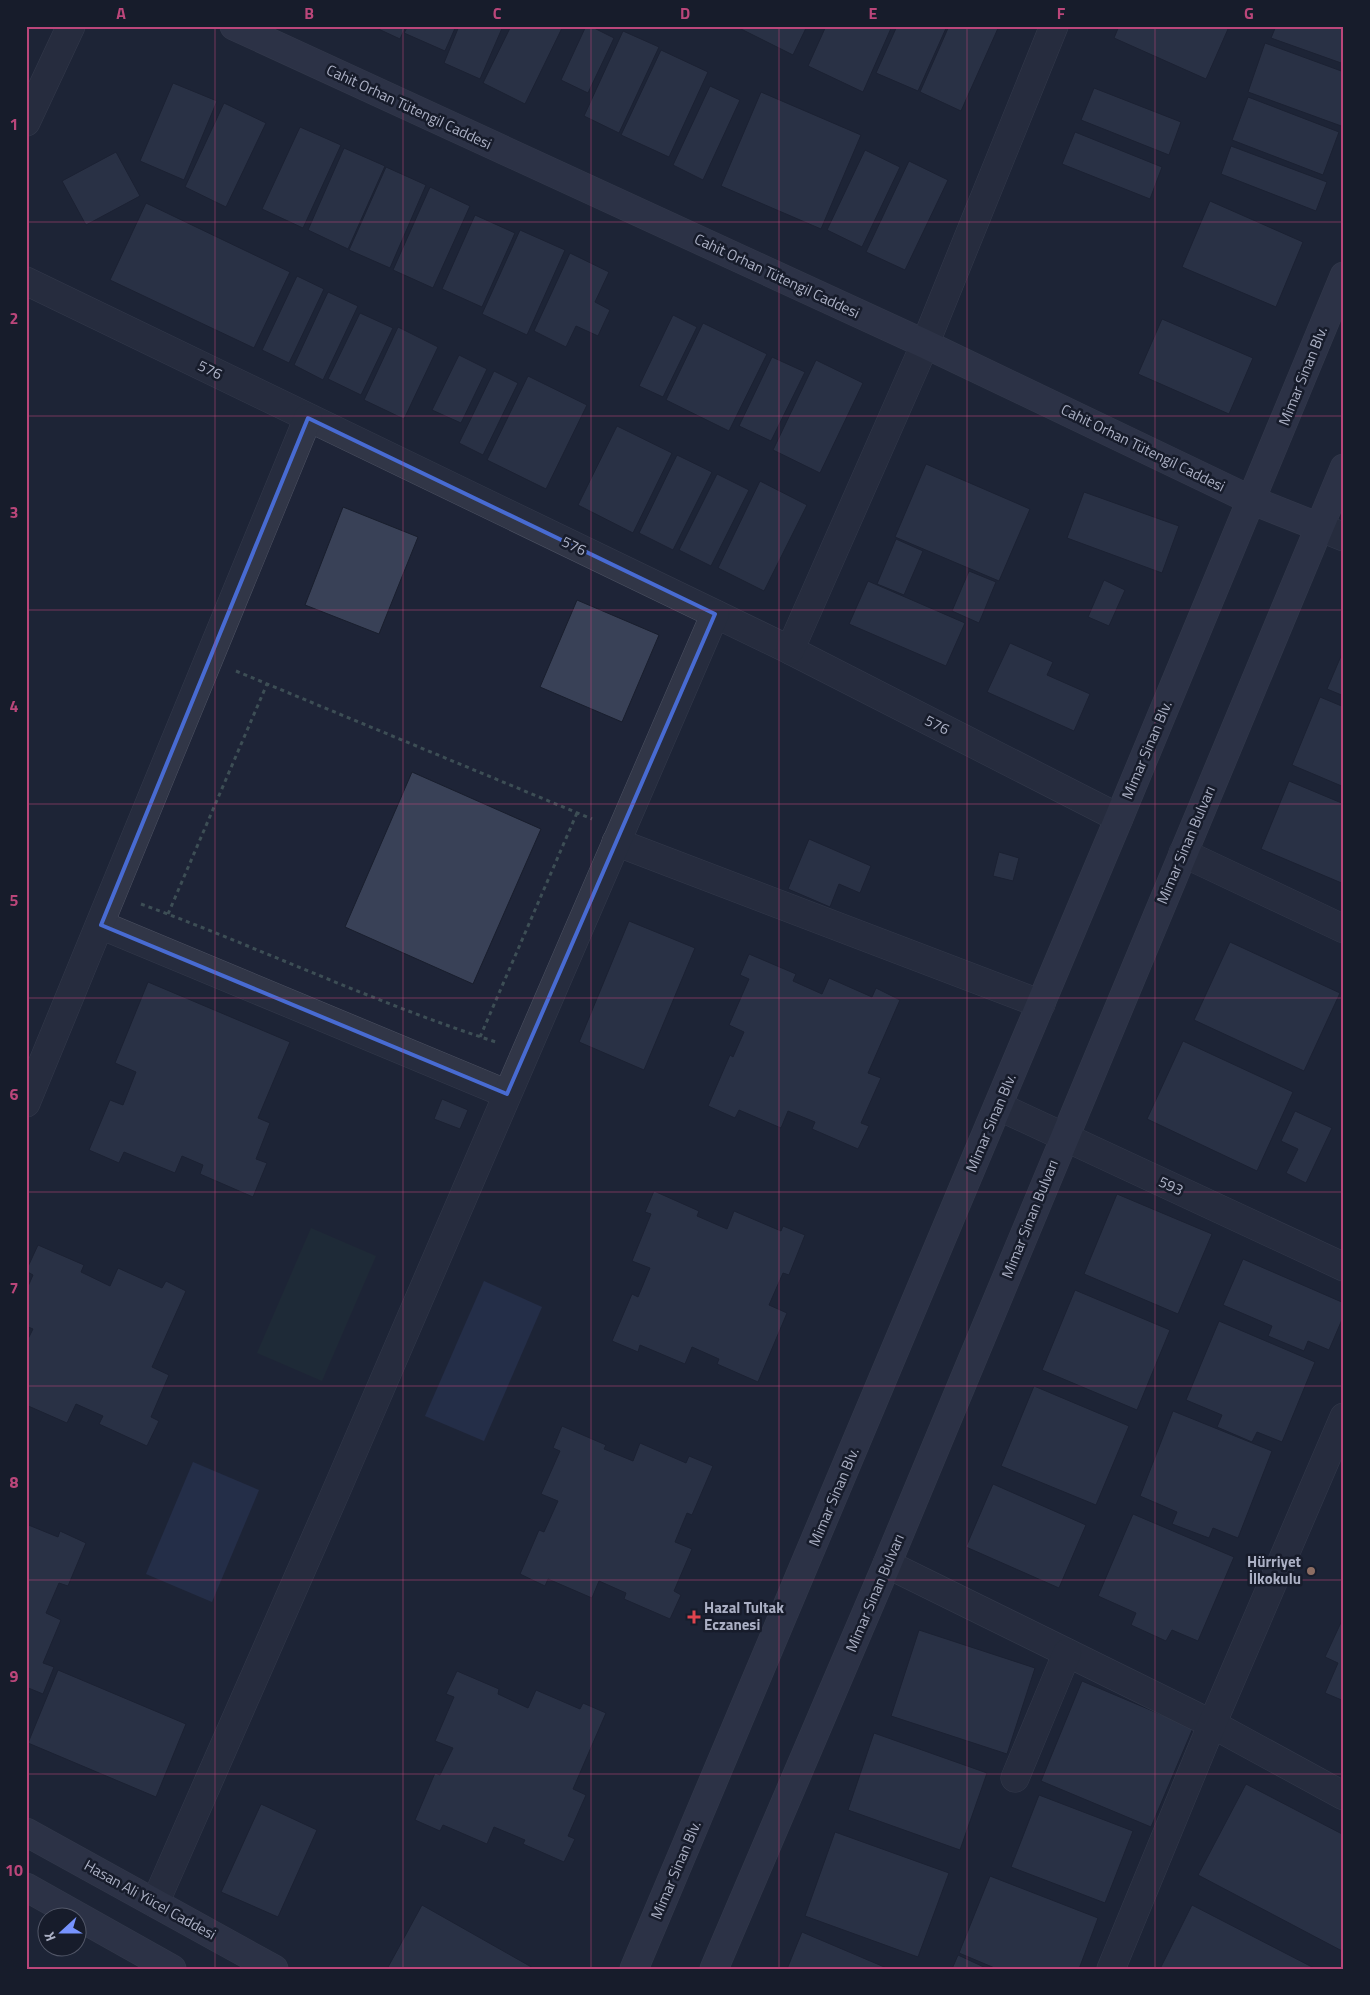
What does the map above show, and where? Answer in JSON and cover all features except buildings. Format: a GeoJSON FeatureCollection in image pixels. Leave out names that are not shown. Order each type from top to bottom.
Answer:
{"type":"FeatureCollection","features":[{"type":"Feature","properties":{"kind":"street"},"geometry":{"type":"LineString","coordinates":[[26,122],[71,26]]}},
{"type":"Feature","properties":{"kind":"street","name":"Cahit Orhan Tütengil Caddesi"},"geometry":{"type":"LineString","coordinates":[[234,26],[925,344],[1251,500],[1319,527]]}},
{"type":"Feature","properties":{"kind":"street"},"geometry":{"type":"LineString","coordinates":[[790,650],[925,344],[1054,26]]}},
{"type":"Feature","properties":{"kind":"street","name":"Mimar Sinan Blv."},"geometry":{"type":"LineString","coordinates":[[634,1969],[1041,1004],[1344,276]]}},
{"type":"Feature","properties":{"kind":"street","name":"576"},"geometry":{"type":"LineString","coordinates":[[26,281],[790,650],[1119,818]]}},
{"type":"Feature","properties":{"kind":"street"},"geometry":{"type":"LineString","coordinates":[[26,1103],[114,894],[308,418]]}},
{"type":"Feature","properties":{"kind":"street","name":"Mimar Sinan Bulvarı"},"geometry":{"type":"LineString","coordinates":[[714,1969],[887,1564],[1344,468]]}},
{"type":"Feature","properties":{"kind":"street"},"geometry":{"type":"LineString","coordinates":[[1319,527],[1344,537]]}},
{"type":"Feature","properties":{"kind":"street"},"geometry":{"type":"LineString","coordinates":[[155,1903],[337,1489],[715,614]]}},
{"type":"Feature","properties":{"kind":"street"},"geometry":{"type":"LineString","coordinates":[[618,836],[1041,1004]]}},
{"type":"Feature","properties":{"kind":"street"},"geometry":{"type":"LineString","coordinates":[[1183,853],[1344,929]]}},
{"type":"Feature","properties":{"kind":"street"},"geometry":{"type":"LineString","coordinates":[[101,924],[507,1094]]}},
{"type":"Feature","properties":{"kind":"street","name":"593"},"geometry":{"type":"LineString","coordinates":[[998,1106],[1344,1266]]}},
{"type":"Feature","properties":{"kind":"street"},"geometry":{"type":"LineString","coordinates":[[1111,1969],[1212,1724],[1344,1417]]}},
{"type":"Feature","properties":{"kind":"street"},"geometry":{"type":"LineString","coordinates":[[887,1564],[1212,1724],[1344,1796]]}},
{"type":"Feature","properties":{"kind":"street"},"geometry":{"type":"LineString","coordinates":[[1015,1778],[1067,1653]]}},
{"type":"Feature","properties":{"kind":"street","name":"Hasan Ali Yücel Caddesi"},"geometry":{"type":"LineString","coordinates":[[26,1832],[274,1969]]}},
{"type":"Feature","properties":{"kind":"street"},"geometry":{"type":"LineString","coordinates":[[26,1886],[172,1969]]}},
{"type":"Feature","properties":{"kind":"path"},"geometry":{"type":"LineString","coordinates":[[209,660],[577,813],[618,836]]}},
{"type":"Feature","properties":{"kind":"path"},"geometry":{"type":"LineString","coordinates":[[168,914],[267,684]]}},
{"type":"Feature","properties":{"kind":"path"},"geometry":{"type":"LineString","coordinates":[[480,1037],[577,813]]}},
{"type":"Feature","properties":{"kind":"path"},"geometry":{"type":"LineString","coordinates":[[114,894],[434,1022],[525,1052]]}},
{"type":"Feature","properties":{"kind":"highlighted area"},"geometry":{"type":"Polygon","coordinates":[[[308,418],[715,614],[507,1094],[101,925],[308,418]]]}},
{"type":"Feature","properties":{"kind":"shaded area"},"geometry":{"type":"Polygon","coordinates":[[[311,1228],[376,1256],[322,1381],[257,1353],[311,1228]]]}},
{"type":"Feature","properties":{"kind":"water"},"geometry":{"type":"Polygon","coordinates":[[[484,1281],[542,1307],[484,1441],[425,1416],[484,1281]]]}},
{"type":"Feature","properties":{"kind":"water"},"geometry":{"type":"Polygon","coordinates":[[[193,1462],[259,1490],[212,1602],[146,1574],[193,1462]]]}},
{"type":"Feature","properties":{"kind":"place","name":"Hürriyet İlkokulu"},"geometry":{"type":"Point","coordinates":[1311,1571]}},
{"type":"Feature","properties":{"kind":"place","name":"Hazal Tultak Eczanesi"},"geometry":{"type":"Point","coordinates":[694,1617]}}]}
